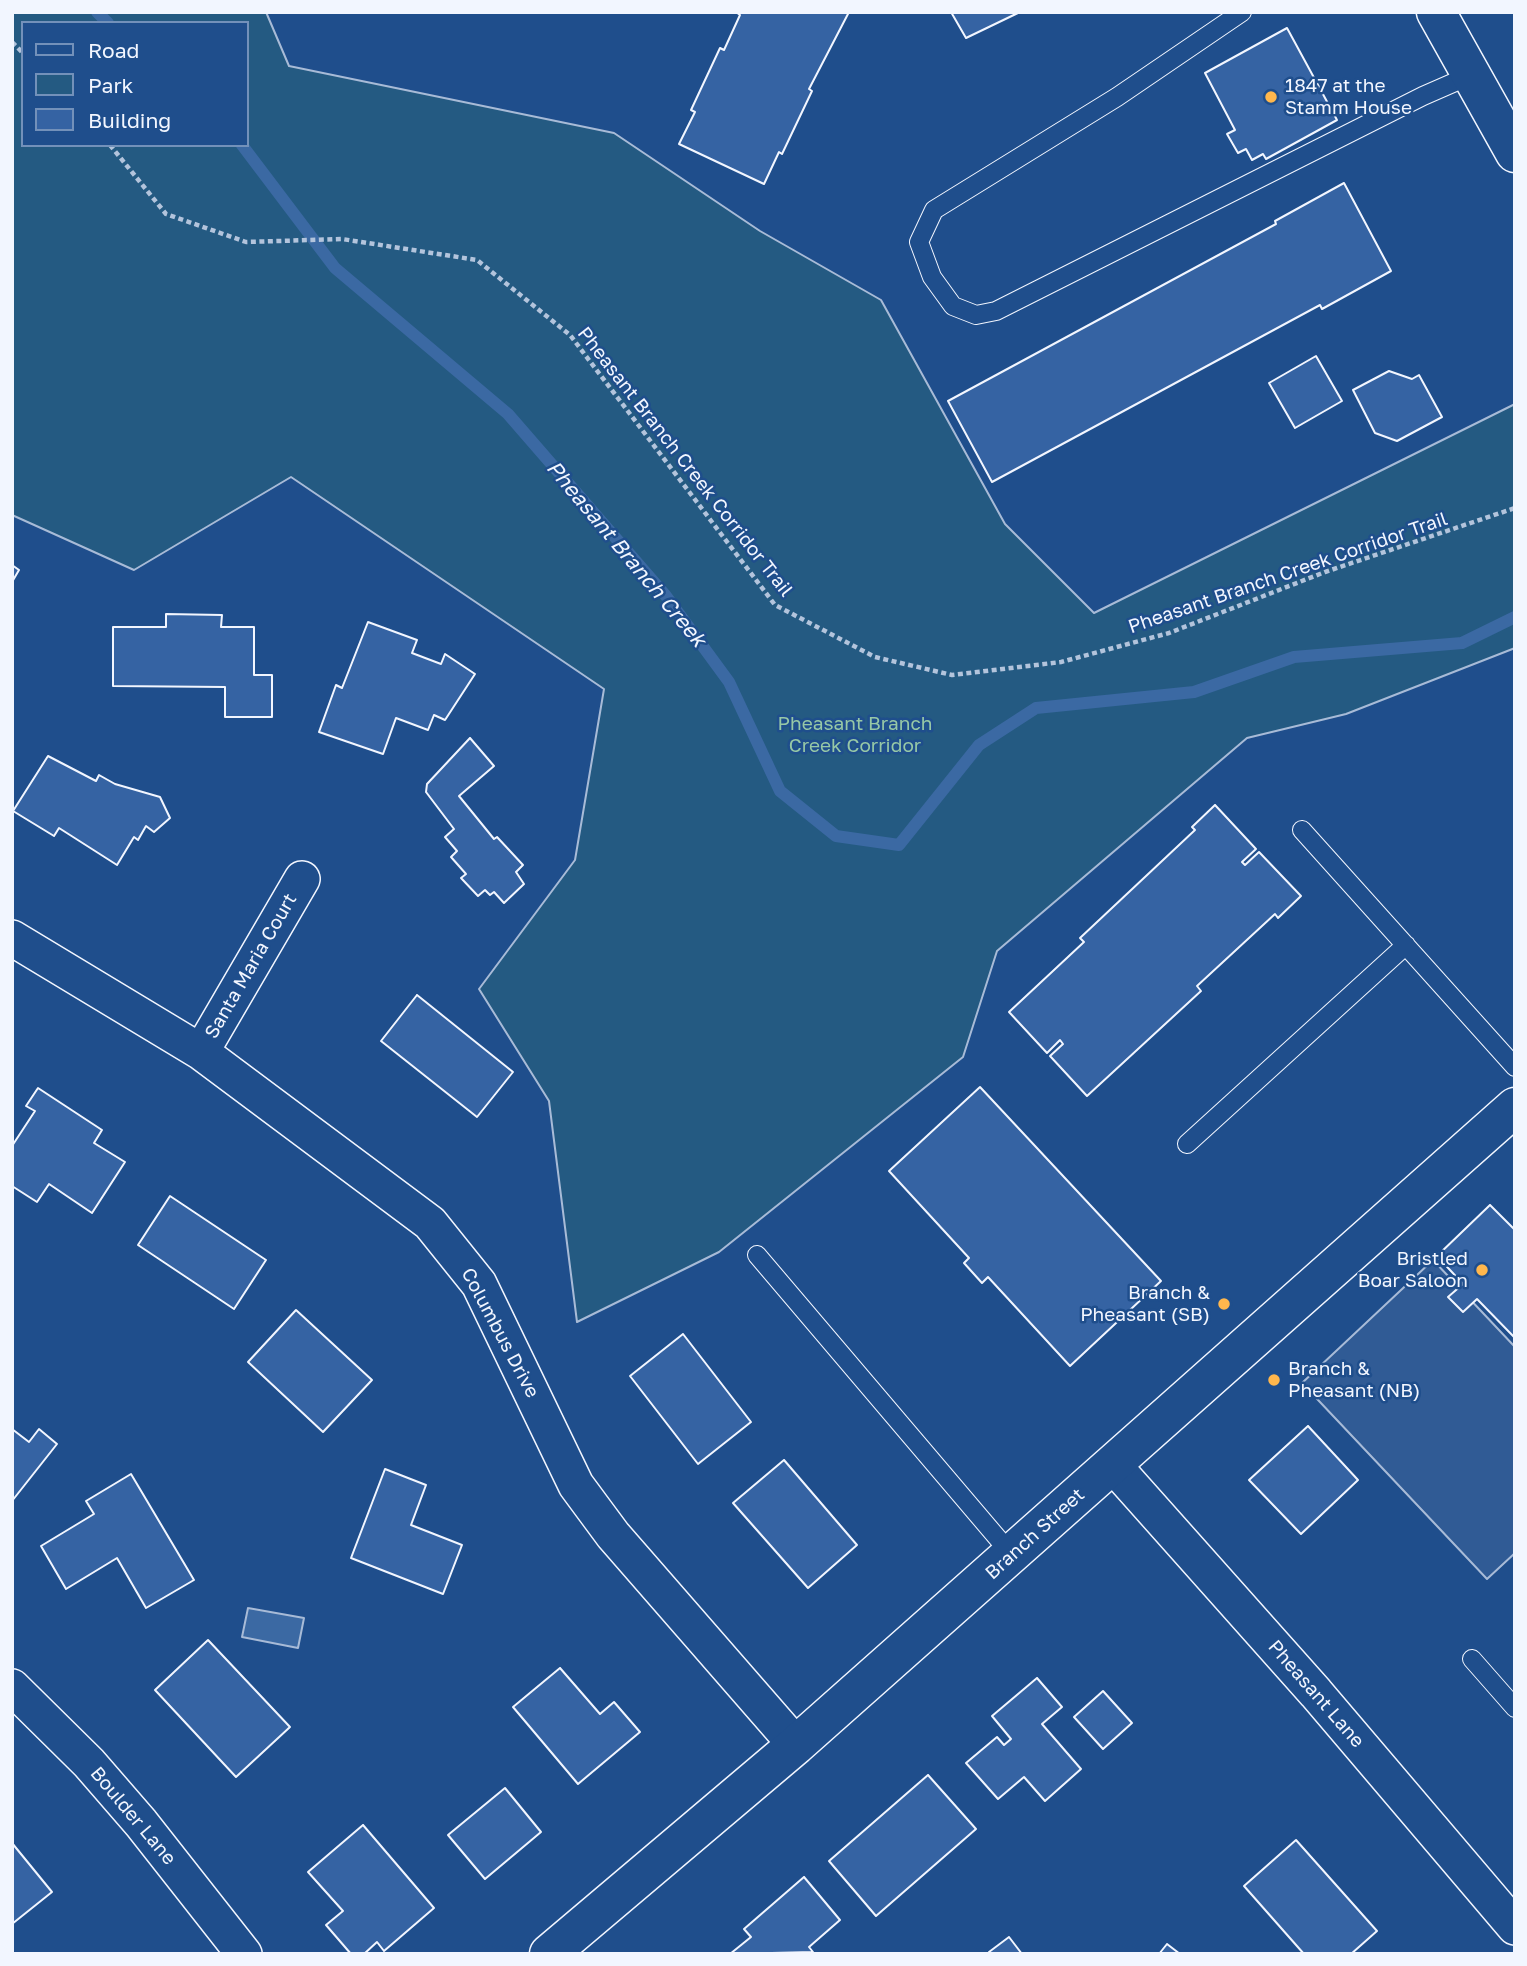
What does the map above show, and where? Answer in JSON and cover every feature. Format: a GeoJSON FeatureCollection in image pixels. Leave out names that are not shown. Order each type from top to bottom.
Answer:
{"type":"FeatureCollection","features":[{"type":"Feature","properties":{"kind":"street"},"geometry":{"type":"LineString","coordinates":[[1436,12],[1515,153]]}},
{"type":"Feature","properties":{"kind":"street","name":"Santa Maria Court"},"geometry":{"type":"LineString","coordinates":[[201,1052],[302,879]]}},
{"type":"Feature","properties":{"kind":"street","name":"Columbus Drive"},"geometry":{"type":"LineString","coordinates":[[12,938],[201,1052],[430,1223],[447,1240],[479,1284],[576,1485],[613,1535],[796,1745]]}},
{"type":"Feature","properties":{"kind":"street","name":"Branch Street"},"geometry":{"type":"LineString","coordinates":[[549,1954],[796,1745],[1515,1107]]}},
{"type":"Feature","properties":{"kind":"street","name":"Pheasant Lane"},"geometry":{"type":"LineString","coordinates":[[1113,1465],[1324,1703],[1515,1927]]}},
{"type":"Feature","properties":{"kind":"street","name":"Boulder Lane"},"geometry":{"type":"LineString","coordinates":[[12,1687],[89,1763],[133,1812],[244,1954]]}},
{"type":"Feature","properties":{"kind":"lane"},"geometry":{"type":"LineString","coordinates":[[1242,12],[1117,96],[934,211],[919,242],[932,277],[953,306],[976,315],[996,311],[1423,96],[1471,75]]}},
{"type":"Feature","properties":{"kind":"lane"},"geometry":{"type":"LineString","coordinates":[[1302,830],[1515,1068]]}},
{"type":"Feature","properties":{"kind":"lane"},"geometry":{"type":"LineString","coordinates":[[1187,1144],[1406,945]]}},
{"type":"Feature","properties":{"kind":"lane"},"geometry":{"type":"LineString","coordinates":[[758,1255],[1012,1555]]}},
{"type":"Feature","properties":{"kind":"lane"},"geometry":{"type":"LineString","coordinates":[[1472,1659],[1515,1708]]}},
{"type":"Feature","properties":{"kind":"path","name":"Pheasant Branch Creek Corridor Trail"},"geometry":{"type":"LineString","coordinates":[[112,147],[166,214],[246,242],[342,239],[477,260],[570,335],[775,606],[875,657],[952,675],[1061,662],[1169,633],[1325,572],[1515,508]]}},
{"type":"Feature","properties":{"kind":"green space","name":"Pheasant Branch Creek Corridor"},"geometry":{"type":"Polygon","coordinates":[[[12,12],[266,12],[289,66],[614,133],[760,231],[881,300],[1005,524],[1094,613],[1515,404],[1515,648],[1346,714],[1247,738],[997,951],[963,1057],[719,1252],[577,1322],[549,1101],[479,989],[575,860],[604,689],[291,477],[134,570],[12,515],[12,12]]]}},
{"type":"Feature","properties":{"kind":"shaded area"},"geometry":{"type":"Polygon","coordinates":[[[1433,1260],[1515,1347],[1515,1553],[1487,1579],[1302,1383],[1433,1260]]]}},
{"type":"Feature","properties":{"kind":"shaded area"},"geometry":{"type":"Polygon","coordinates":[[[248,1608],[304,1618],[298,1648],[242,1637],[248,1608]]]}},
{"type":"Feature","properties":{"kind":"building"},"geometry":{"type":"Polygon","coordinates":[[[736,12],[849,12],[809,89],[812,91],[782,154],[779,152],[764,184],[679,144],[695,112],[691,110],[720,48],[724,50],[740,15],[736,12]]]}},
{"type":"Feature","properties":{"kind":"building"},"geometry":{"type":"Polygon","coordinates":[[[951,12],[1020,12],[966,38],[951,12]]]}},
{"type":"Feature","properties":{"kind":"building","name":"1847 at the Stamm House"},"geometry":{"type":"Polygon","coordinates":[[[1287,28],[1337,120],[1266,159],[1263,154],[1252,160],[1246,149],[1238,153],[1227,134],[1235,130],[1205,73],[1287,28]]]}},
{"type":"Feature","properties":{"kind":"building"},"geometry":{"type":"Polygon","coordinates":[[[1344,183],[1391,271],[1322,309],[1320,305],[992,482],[948,401],[1276,224],[1275,221],[1344,183]]]}},
{"type":"Feature","properties":{"kind":"building"},"geometry":{"type":"Polygon","coordinates":[[[1316,356],[1342,401],[1295,428],[1269,383],[1316,356]]]}},
{"type":"Feature","properties":{"kind":"building"},"geometry":{"type":"Polygon","coordinates":[[[1389,371],[1412,379],[1419,375],[1442,417],[1397,441],[1375,433],[1353,390],[1389,371]]]}},
{"type":"Feature","properties":{"kind":"building"},"geometry":{"type":"Polygon","coordinates":[[[12,565],[19,570],[12,582],[12,565]]]}},
{"type":"Feature","properties":{"kind":"building"},"geometry":{"type":"Polygon","coordinates":[[[166,614],[222,615],[221,627],[254,627],[254,675],[272,675],[272,717],[225,717],[225,687],[113,686],[113,627],[166,627],[166,614]]]}},
{"type":"Feature","properties":{"kind":"building"},"geometry":{"type":"Polygon","coordinates":[[[368,622],[417,640],[412,653],[441,664],[445,654],[475,674],[445,720],[434,715],[428,730],[396,718],[383,754],[319,732],[336,685],[342,688],[368,622]]]}},
{"type":"Feature","properties":{"kind":"building"},"geometry":{"type":"Polygon","coordinates":[[[470,738],[494,766],[459,796],[494,839],[497,837],[523,865],[516,872],[524,884],[504,903],[494,892],[490,895],[485,890],[478,896],[461,878],[466,874],[451,857],[457,851],[445,837],[454,829],[426,792],[427,784],[470,738]]]}},
{"type":"Feature","properties":{"kind":"building"},"geometry":{"type":"Polygon","coordinates":[[[48,756],[96,781],[99,775],[115,784],[160,797],[170,818],[154,832],[146,826],[138,840],[134,837],[117,865],[59,828],[54,836],[13,811],[48,756]]]}},
{"type":"Feature","properties":{"kind":"building"},"geometry":{"type":"Polygon","coordinates":[[[1215,805],[1256,849],[1242,862],[1245,865],[1259,852],[1301,896],[1278,918],[1275,914],[1197,986],[1201,991],[1087,1096],[1050,1056],[1063,1044],[1060,1040],[1047,1053],[1009,1012],[1084,942],[1080,938],[1195,830],[1192,827],[1215,805]]]}},
{"type":"Feature","properties":{"kind":"building"},"geometry":{"type":"Polygon","coordinates":[[[417,995],[513,1072],[477,1117],[381,1041],[417,995]]]}},
{"type":"Feature","properties":{"kind":"building"},"geometry":{"type":"Polygon","coordinates":[[[980,1087],[1161,1281],[1070,1366],[988,1277],[982,1283],[964,1263],[969,1258],[889,1171],[980,1087]]]}},
{"type":"Feature","properties":{"kind":"building"},"geometry":{"type":"Polygon","coordinates":[[[38,1088],[102,1130],[94,1143],[125,1162],[92,1213],[49,1184],[37,1202],[12,1186],[12,1146],[35,1111],[26,1106],[38,1088]]]}},
{"type":"Feature","properties":{"kind":"building"},"geometry":{"type":"Polygon","coordinates":[[[170,1196],[266,1260],[234,1309],[138,1245],[170,1196]]]}},
{"type":"Feature","properties":{"kind":"building","name":"Bristled Boar Saloon"},"geometry":{"type":"Polygon","coordinates":[[[1490,1205],[1515,1230],[1515,1338],[1477,1299],[1463,1312],[1448,1297],[1463,1284],[1437,1256],[1490,1205]]]}},
{"type":"Feature","properties":{"kind":"building"},"geometry":{"type":"Polygon","coordinates":[[[296,1310],[372,1380],[323,1432],[248,1362],[296,1310]]]}},
{"type":"Feature","properties":{"kind":"building"},"geometry":{"type":"Polygon","coordinates":[[[683,1334],[751,1422],[698,1464],[630,1376],[683,1334]]]}},
{"type":"Feature","properties":{"kind":"building"},"geometry":{"type":"Polygon","coordinates":[[[1308,1426],[1358,1480],[1301,1534],[1249,1480],[1308,1426]]]}},
{"type":"Feature","properties":{"kind":"building"},"geometry":{"type":"Polygon","coordinates":[[[12,1429],[29,1442],[39,1429],[57,1444],[12,1501],[12,1429]]]}},
{"type":"Feature","properties":{"kind":"building"},"geometry":{"type":"Polygon","coordinates":[[[784,1460],[857,1545],[808,1588],[733,1503],[784,1460]]]}},
{"type":"Feature","properties":{"kind":"building"},"geometry":{"type":"Polygon","coordinates":[[[385,1469],[426,1485],[411,1525],[462,1545],[443,1594],[351,1558],[385,1469]]]}},
{"type":"Feature","properties":{"kind":"building"},"geometry":{"type":"Polygon","coordinates":[[[131,1474],[194,1580],[146,1608],[117,1558],[66,1589],[41,1546],[94,1514],[86,1501],[131,1474]]]}},
{"type":"Feature","properties":{"kind":"building"},"geometry":{"type":"Polygon","coordinates":[[[208,1640],[290,1727],[236,1777],[155,1690],[208,1640]]]}},
{"type":"Feature","properties":{"kind":"building"},"geometry":{"type":"Polygon","coordinates":[[[560,1668],[600,1714],[614,1702],[640,1732],[578,1784],[513,1707],[560,1668]]]}},
{"type":"Feature","properties":{"kind":"building"},"geometry":{"type":"Polygon","coordinates":[[[1037,1678],[1062,1707],[1042,1724],[1081,1769],[1045,1801],[1024,1777],[998,1799],[966,1763],[997,1737],[1004,1745],[1011,1739],[992,1716],[1037,1678]]]}},
{"type":"Feature","properties":{"kind":"building"},"geometry":{"type":"Polygon","coordinates":[[[1103,1691],[1132,1723],[1103,1749],[1074,1717],[1103,1691]]]}},
{"type":"Feature","properties":{"kind":"building"},"geometry":{"type":"Polygon","coordinates":[[[928,1775],[976,1829],[876,1916],[829,1861],[928,1775]]]}},
{"type":"Feature","properties":{"kind":"building"},"geometry":{"type":"Polygon","coordinates":[[[505,1788],[541,1832],[485,1879],[448,1835],[505,1788]]]}},
{"type":"Feature","properties":{"kind":"building"},"geometry":{"type":"Polygon","coordinates":[[[363,1825],[434,1908],[384,1951],[377,1942],[364,1954],[351,1954],[326,1925],[343,1911],[308,1872],[363,1825]]]}},
{"type":"Feature","properties":{"kind":"building"},"geometry":{"type":"Polygon","coordinates":[[[1296,1840],[1377,1931],[1351,1954],[1304,1954],[1244,1886],[1296,1840]]]}},
{"type":"Feature","properties":{"kind":"building"},"geometry":{"type":"Polygon","coordinates":[[[12,1843],[52,1892],[12,1924],[12,1843]]]}},
{"type":"Feature","properties":{"kind":"building"},"geometry":{"type":"Polygon","coordinates":[[[804,1877],[840,1920],[809,1947],[813,1952],[730,1954],[751,1937],[744,1929],[804,1877]]]}},
{"type":"Feature","properties":{"kind":"building"},"geometry":{"type":"Polygon","coordinates":[[[1009,1937],[1022,1954],[990,1954],[989,1952],[1009,1937]]]}},
{"type":"Feature","properties":{"kind":"building"},"geometry":{"type":"Polygon","coordinates":[[[1167,1944],[1180,1954],[1159,1954],[1167,1944]]]}},
{"type":"Feature","properties":{"kind":"waterway","name":"Pheasant Branch Creek"},"geometry":{"type":"LineString","coordinates":[[97,12],[106,21]]}},
{"type":"Feature","properties":{"kind":"waterway","name":"Pheasant Branch Creek"},"geometry":{"type":"LineString","coordinates":[[244,147],[335,268],[508,414],[666,596],[729,682],[780,791],[836,836],[899,845],[979,745],[1036,708],[1194,692],[1294,657],[1462,643],[1515,617]]}},
{"type":"Feature","properties":{"kind":"place","name":"1847 at the Stamm House"},"geometry":{"type":"Point","coordinates":[1271,97]}},
{"type":"Feature","properties":{"kind":"place","name":"Bristled Boar Saloon"},"geometry":{"type":"Point","coordinates":[1482,1270]}},
{"type":"Feature","properties":{"kind":"place","name":"Branch & Pheasant (SB)"},"geometry":{"type":"Point","coordinates":[1224,1304]}},
{"type":"Feature","properties":{"kind":"place","name":"Branch & Pheasant (NB)"},"geometry":{"type":"Point","coordinates":[1274,1380]}}]}
